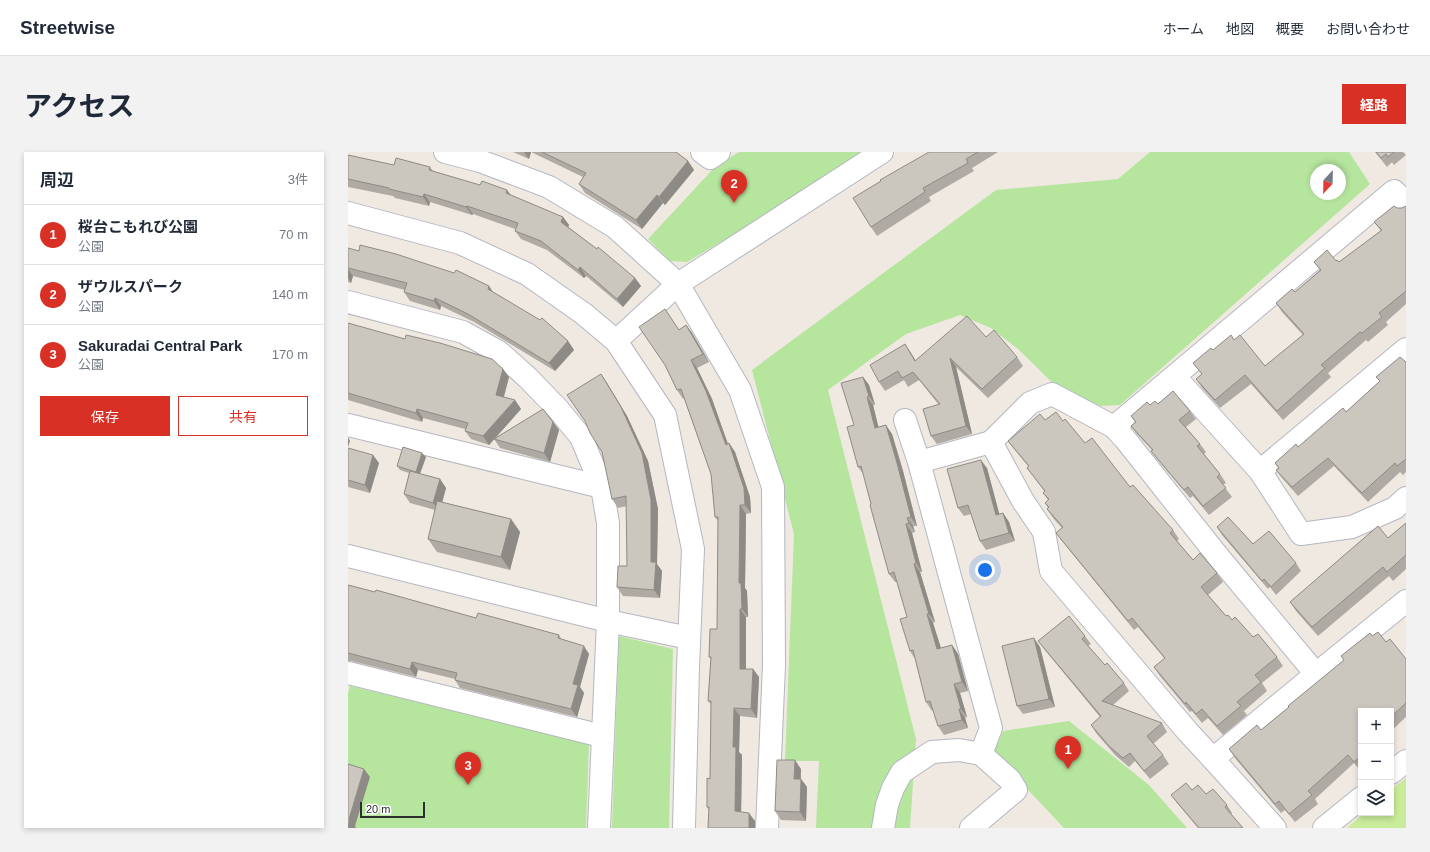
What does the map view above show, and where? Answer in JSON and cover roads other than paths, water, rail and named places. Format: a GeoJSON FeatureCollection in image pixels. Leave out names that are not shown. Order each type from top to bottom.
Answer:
{"type":"FeatureCollection","features":[{"type":"Feature","properties":{"kind":"street"},"geometry":{"type":"LineString","coordinates":[[445,152],[480,161],[549,187],[615,227],[678,284],[740,390],[773,487],[774,665],[767,828]]}},
{"type":"Feature","properties":{"kind":"street"},"geometry":{"type":"LineString","coordinates":[[702,152],[710,158],[719,152]]}},
{"type":"Feature","properties":{"kind":"street"},"geometry":{"type":"LineString","coordinates":[[616,342],[678,284],[882,152]]}},
{"type":"Feature","properties":{"kind":"street"},"geometry":{"type":"LineString","coordinates":[[1114,427],[1394,191],[1406,204]]}},
{"type":"Feature","properties":{"kind":"street"},"geometry":{"type":"LineString","coordinates":[[348,213],[460,243],[527,274],[584,314],[616,342],[665,415],[693,549],[684,828]]}},
{"type":"Feature","properties":{"kind":"street"},"geometry":{"type":"LineString","coordinates":[[348,302],[463,332],[498,352],[528,378],[558,409],[581,437],[602,487],[608,523],[608,621],[599,828]]}},
{"type":"Feature","properties":{"kind":"street"},"geometry":{"type":"LineString","coordinates":[[1260,471],[1406,349]]}},
{"type":"Feature","properties":{"kind":"street"},"geometry":{"type":"LineString","coordinates":[[1175,376],[1260,471],[1301,534],[1352,527],[1394,508],[1406,498]]}},
{"type":"Feature","properties":{"kind":"street"},"geometry":{"type":"LineString","coordinates":[[919,462],[991,442],[1030,403],[1052,394],[1114,427],[1217,555],[1316,674]]}},
{"type":"Feature","properties":{"kind":"street"},"geometry":{"type":"LineString","coordinates":[[905,420],[919,462],[990,728],[981,754]]}},
{"type":"Feature","properties":{"kind":"street"},"geometry":{"type":"LineString","coordinates":[[348,425],[602,487]]}},
{"type":"Feature","properties":{"kind":"street"},"geometry":{"type":"LineString","coordinates":[[991,442],[1024,501],[1044,532],[1051,571],[1183,726],[1275,828]]}},
{"type":"Feature","properties":{"kind":"street"},"geometry":{"type":"LineString","coordinates":[[348,556],[608,621],[689,638]]}},
{"type":"Feature","properties":{"kind":"street"},"geometry":{"type":"LineString","coordinates":[[1213,759],[1405,603]]}},
{"type":"Feature","properties":{"kind":"street"},"geometry":{"type":"LineString","coordinates":[[348,673],[602,736]]}},
{"type":"Feature","properties":{"kind":"street"},"geometry":{"type":"LineString","coordinates":[[883,828],[886,805],[902,772],[932,752],[959,750],[981,754],[1010,780],[1016,790],[971,828]]}},
{"type":"Feature","properties":{"kind":"street"},"geometry":{"type":"LineString","coordinates":[[1394,771],[1406,761]]}},
{"type":"Feature","properties":{"kind":"street"},"geometry":{"type":"LineString","coordinates":[[1324,828],[1358,800]]}},
{"type":"Feature","properties":{"kind":"place","name":"ザウルスパーク"},"geometry":{"type":"Point","coordinates":[734,203]}},
{"type":"Feature","properties":{"kind":"place","name":"桜台こもれび公園"},"geometry":{"type":"Point","coordinates":[1068,769]}},
{"type":"Feature","properties":{"kind":"place","name":"Sakuradai Central Park"},"geometry":{"type":"Point","coordinates":[468,785]}}]}
